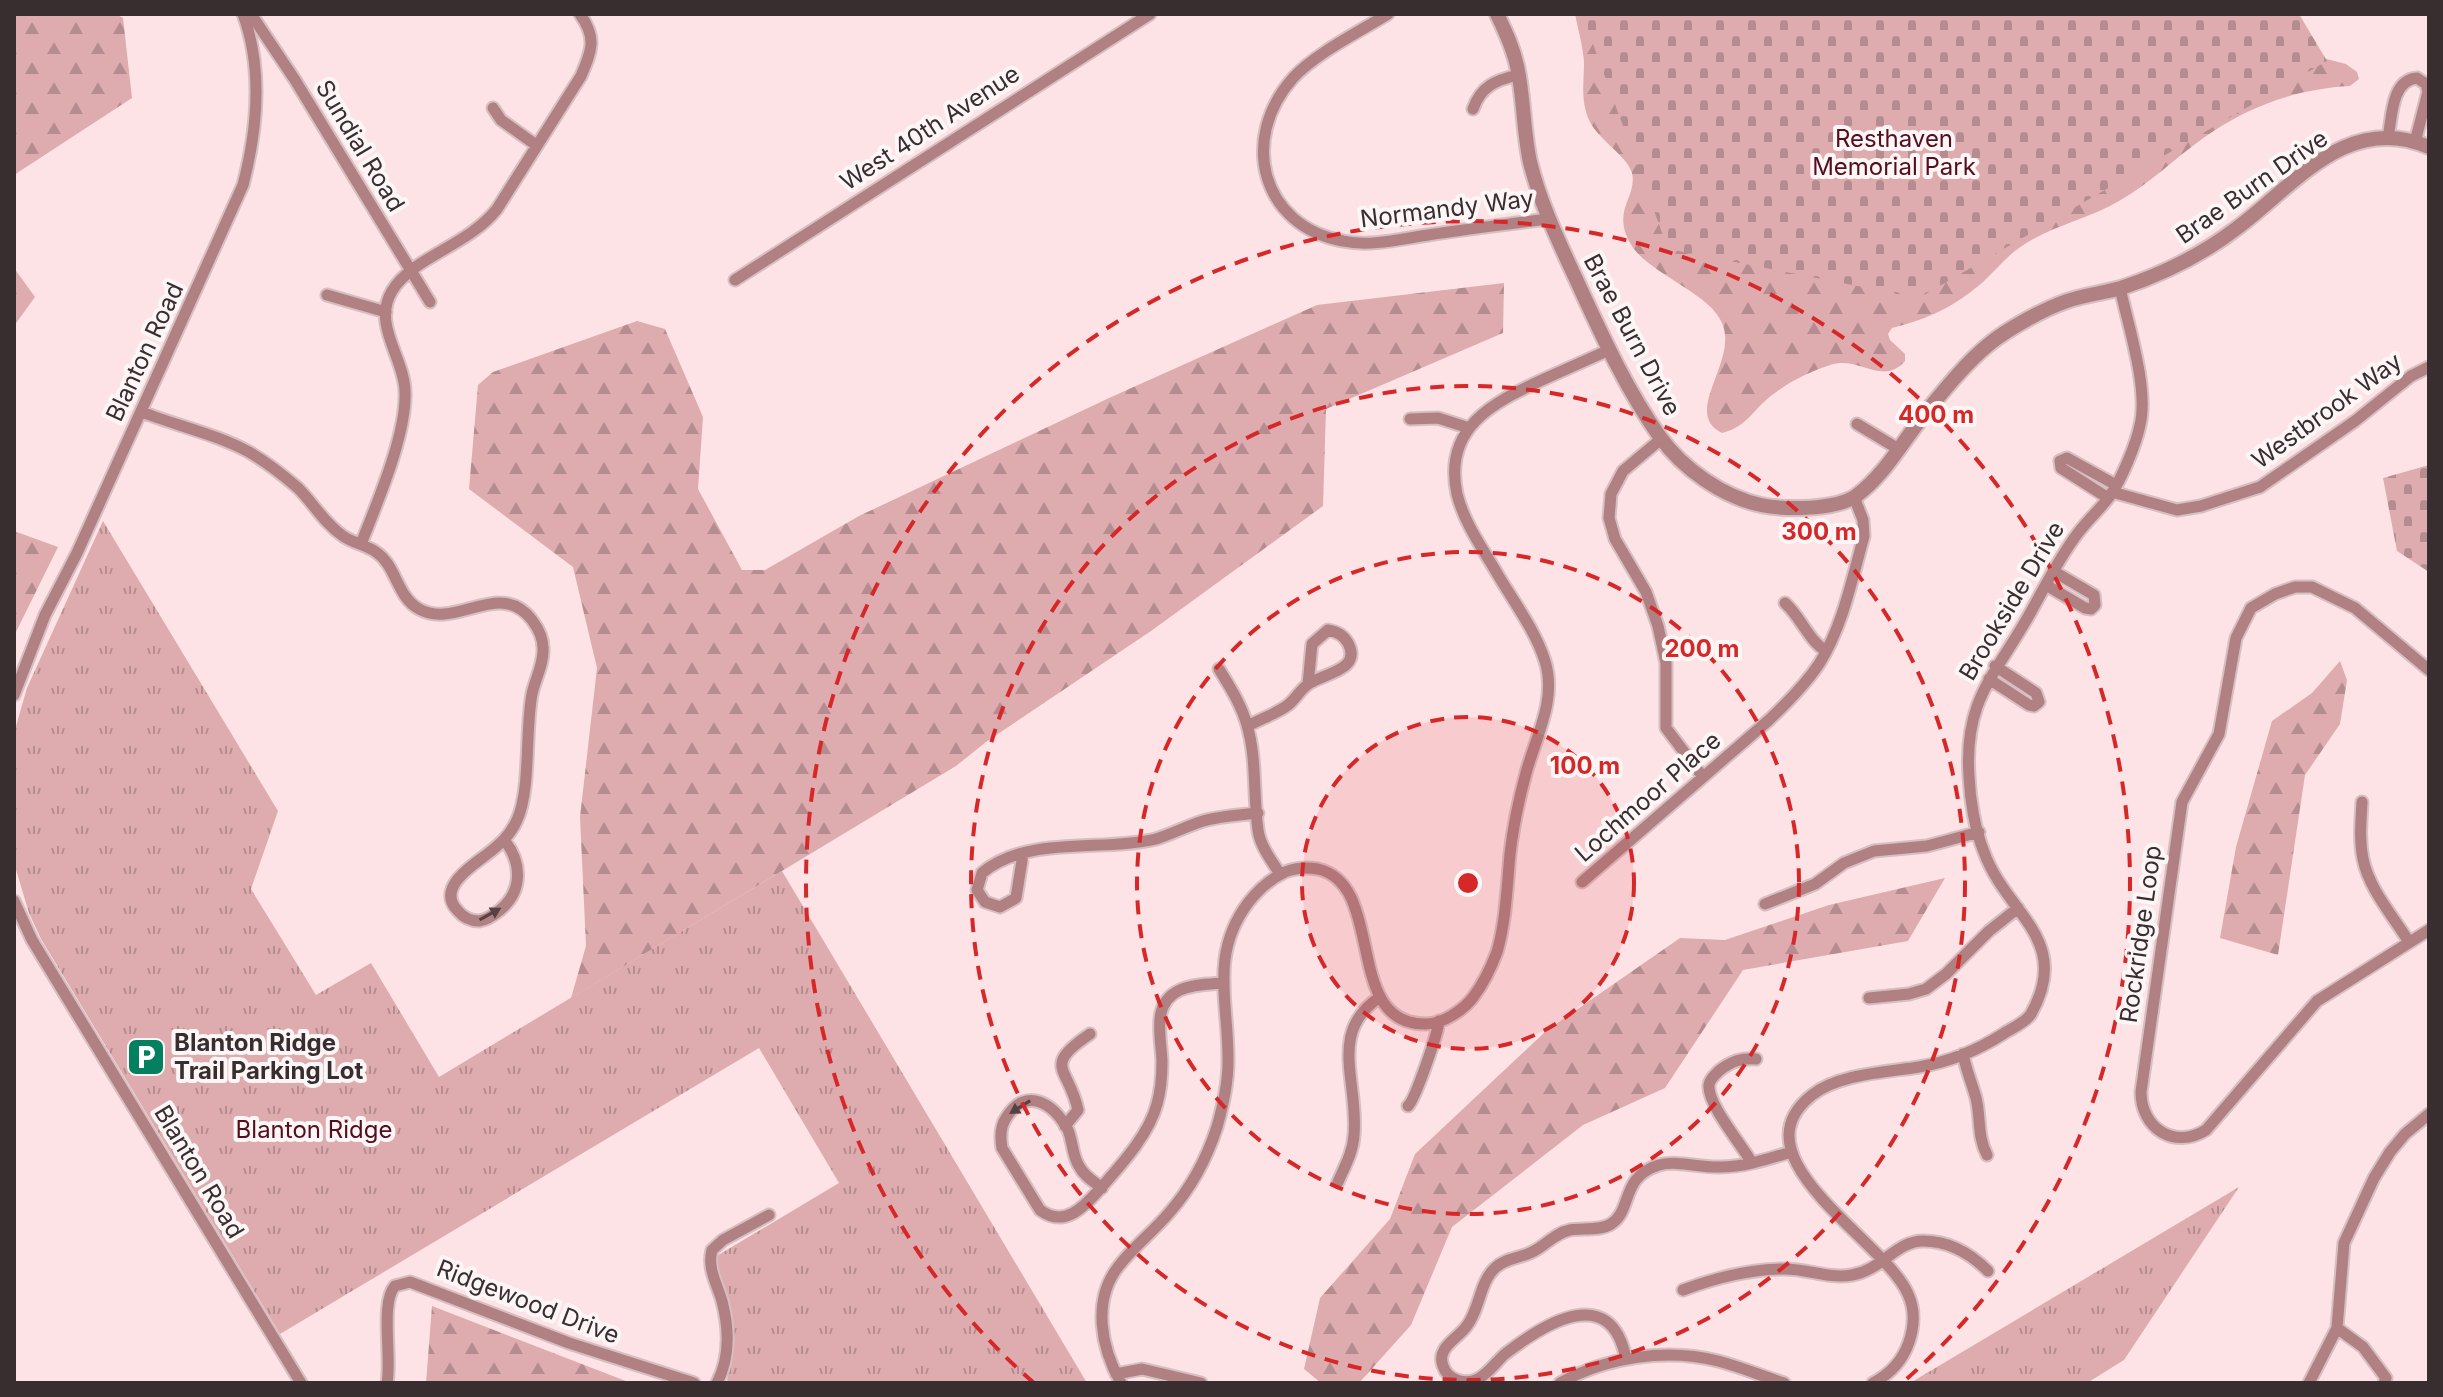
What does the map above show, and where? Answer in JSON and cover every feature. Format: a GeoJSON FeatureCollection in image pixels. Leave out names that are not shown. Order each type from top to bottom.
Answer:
{"type":"FeatureCollection","features":[{"type":"Feature","properties":{"kind":"street","name":"Blanton Road"},"geometry":{"type":"LineString","coordinates":[[14,695],[41,625],[229,221],[247,170],[254,134],[255,80],[250,32],[243,14]]}},
{"type":"Feature","properties":{"kind":"street","name":"Sundial Road"},"geometry":{"type":"LineString","coordinates":[[251,14],[295,80],[430,302]]}},
{"type":"Feature","properties":{"kind":"street"},"geometry":{"type":"LineString","coordinates":[[361,544],[394,453],[406,394],[400,365],[386,330],[391,292],[411,270],[486,224],[581,76],[591,50],[591,32],[580,14]]}},
{"type":"Feature","properties":{"kind":"street","name":"West 40th Avenue"},"geometry":{"type":"LineString","coordinates":[[735,280],[1150,14]]}},
{"type":"Feature","properties":{"kind":"street","name":"Normandy Way"},"geometry":{"type":"LineString","coordinates":[[1388,14],[1304,68],[1271,110],[1262,138],[1264,160],[1271,189],[1282,206],[1314,234],[1346,242],[1380,242],[1548,219]]}},
{"type":"Feature","properties":{"kind":"street","name":"Brae Burn Drive"},"geometry":{"type":"LineString","coordinates":[[1497,14],[1512,48],[1523,128],[1548,219],[1609,350],[1661,439],[1693,471],[1741,501],[1782,510],[1819,507],[1854,497],[1900,450],[1926,412],[1989,344],[2065,302],[2120,288],[2168,270],[2214,246],[2328,154],[2360,142],[2388,138],[2422,144]]}},
{"type":"Feature","properties":{"kind":"street"},"geometry":{"type":"LineString","coordinates":[[1473,109],[1479,95],[1489,85],[1518,75]]}},
{"type":"Feature","properties":{"kind":"street"},"geometry":{"type":"LineString","coordinates":[[2388,138],[2399,86],[2406,80],[2417,78],[2426,84],[2428,92],[2422,144]]}},
{"type":"Feature","properties":{"kind":"street"},"geometry":{"type":"LineString","coordinates":[[493,108],[501,120],[536,145]]}},
{"type":"Feature","properties":{"kind":"street","name":"Brookside Drive"},"geometry":{"type":"LineString","coordinates":[[1791,1152],[1788,1136],[1792,1118],[1814,1093],[1833,1083],[1921,1066],[1963,1054],[1996,1039],[2028,1019],[2040,994],[2046,969],[2041,945],[1984,853],[1969,778],[1969,736],[1982,690],[1995,666],[2015,639],[2075,536],[2112,492],[2141,424],[2142,395],[2120,288]]}},
{"type":"Feature","properties":{"kind":"street"},"geometry":{"type":"LineString","coordinates":[[327,295],[386,312]]}},
{"type":"Feature","properties":{"kind":"street"},"geometry":{"type":"LineString","coordinates":[[1201,1383],[1142,1369],[1118,1378],[1105,1350],[1103,1301],[1119,1265],[1159,1224],[1188,1188],[1210,1146],[1221,1115],[1228,1066],[1222,983],[1224,954],[1236,921],[1257,892],[1280,874],[1308,868],[1322,870],[1339,879],[1357,913],[1376,988],[1385,1006],[1402,1019],[1428,1025],[1456,1014],[1474,997],[1496,953],[1511,848],[1526,774],[1550,686],[1535,638],[1475,536],[1458,496],[1457,458],[1469,428],[1494,403],[1609,350]]}},
{"type":"Feature","properties":{"kind":"street","name":"Westbrook Way"},"geometry":{"type":"LineString","coordinates":[[2112,492],[2177,510],[2201,506],[2260,487],[2355,421],[2417,371],[2429,367]]}},
{"type":"Feature","properties":{"kind":"street"},"geometry":{"type":"LineString","coordinates":[[142,412],[249,452],[298,488],[344,537],[376,552],[387,561],[399,586],[419,609],[444,614],[497,602],[521,610],[539,631],[544,649],[532,692],[523,797],[518,819],[505,841],[463,872],[456,881],[451,893],[452,903],[466,918],[476,921],[486,919],[507,904],[515,892],[519,875],[517,862],[505,841]]}},
{"type":"Feature","properties":{"kind":"street"},"geometry":{"type":"LineString","coordinates":[[1410,419],[1438,418],[1469,428]]}},
{"type":"Feature","properties":{"kind":"street"},"geometry":{"type":"LineString","coordinates":[[1857,424],[1900,450]]}},
{"type":"Feature","properties":{"kind":"street"},"geometry":{"type":"LineString","coordinates":[[1661,439],[1623,471],[1611,494],[1609,518],[1615,539],[1646,592],[1660,634],[1666,663],[1666,728],[1672,740],[1703,777]]}},
{"type":"Feature","properties":{"kind":"street","name":"Lochmoor Place"},"geometry":{"type":"LineString","coordinates":[[1582,882],[1792,698],[1818,665],[1844,608],[1864,536],[1863,520],[1854,497]]}},
{"type":"Feature","properties":{"kind":"street"},"geometry":{"type":"LineString","coordinates":[[2046,585],[2085,608],[2091,609],[2095,605],[2094,595],[2053,571]]}},
{"type":"Feature","properties":{"kind":"street","name":"Rockridge Loop"},"geometry":{"type":"LineString","coordinates":[[2429,670],[2355,608],[2312,587],[2295,587],[2251,608],[2236,638],[2219,734],[2182,802],[2141,1092],[2147,1118],[2160,1132],[2175,1138],[2191,1138],[2206,1130],[2317,1001],[2429,930]]}},
{"type":"Feature","properties":{"kind":"street"},"geometry":{"type":"LineString","coordinates":[[1785,603],[1816,643],[1826,651]]}},
{"type":"Feature","properties":{"kind":"street"},"geometry":{"type":"LineString","coordinates":[[1248,726],[1287,706],[1308,684],[1348,664],[1351,649],[1338,632],[1328,630],[1312,644],[1308,684]]}},
{"type":"Feature","properties":{"kind":"street"},"geometry":{"type":"LineString","coordinates":[[1989,679],[2029,705],[2039,702],[2036,693],[1995,666]]}},
{"type":"Feature","properties":{"kind":"street"},"geometry":{"type":"LineString","coordinates":[[1219,669],[1236,696],[1248,726],[1258,832],[1280,874]]}},
{"type":"Feature","properties":{"kind":"street"},"geometry":{"type":"LineString","coordinates":[[2362,802],[2360,838],[2363,862],[2375,888],[2409,942]]}},
{"type":"Feature","properties":{"kind":"street"},"geometry":{"type":"LineString","coordinates":[[1023,854],[1016,898],[1000,907],[985,902],[977,890],[982,873],[1002,861],[1023,854],[1063,847],[1154,839],[1204,821],[1258,813]]}},
{"type":"Feature","properties":{"kind":"street"},"geometry":{"type":"LineString","coordinates":[[1765,904],[1815,884],[1844,863],[1874,851],[1927,846],[1979,832]]}},
{"type":"Feature","properties":{"kind":"street","name":"Blanton Road"},"geometry":{"type":"LineString","coordinates":[[14,901],[32,940],[301,1383]]}},
{"type":"Feature","properties":{"kind":"street"},"geometry":{"type":"LineString","coordinates":[[1869,998],[1909,994],[1932,986],[1989,931],[2018,908]]}},
{"type":"Feature","properties":{"kind":"street"},"geometry":{"type":"LineString","coordinates":[[1102,1188],[1077,1164],[1065,1126],[1043,1102],[1038,1099],[1016,1106],[1004,1121],[1000,1137],[1002,1148],[1037,1206],[1048,1216],[1061,1218],[1075,1213],[1102,1188],[1143,1131],[1157,1105],[1162,1067],[1159,1023],[1164,1003],[1182,989],[1222,983]]}},
{"type":"Feature","properties":{"kind":"street"},"geometry":{"type":"LineString","coordinates":[[1338,1182],[1349,1159],[1354,1132],[1350,1034],[1362,1011],[1380,997]]}},
{"type":"Feature","properties":{"kind":"street"},"geometry":{"type":"LineString","coordinates":[[1408,1106],[1414,1100],[1439,1021]]}},
{"type":"Feature","properties":{"kind":"street"},"geometry":{"type":"LineString","coordinates":[[1065,1126],[1078,1110],[1062,1072],[1062,1058],[1069,1048],[1090,1034]]}},
{"type":"Feature","properties":{"kind":"street"},"geometry":{"type":"LineString","coordinates":[[1963,1054],[1976,1098],[1980,1140],[1987,1155]]}},
{"type":"Feature","properties":{"kind":"street"},"geometry":{"type":"LineString","coordinates":[[1752,1163],[1714,1100],[1709,1085],[1712,1077],[1732,1062],[1740,1058],[1756,1059]]}},
{"type":"Feature","properties":{"kind":"street"},"geometry":{"type":"LineString","coordinates":[[2309,1383],[2337,1328],[2344,1243],[2374,1178],[2390,1152],[2429,1114]]}},
{"type":"Feature","properties":{"kind":"street"},"geometry":{"type":"LineString","coordinates":[[1626,1359],[1618,1331],[1599,1317],[1583,1315],[1567,1317],[1547,1327],[1508,1352],[1475,1380],[1463,1382],[1451,1377],[1444,1369],[1442,1358],[1448,1345],[1471,1320],[1490,1274],[1497,1266],[1534,1251],[1560,1233],[1599,1228],[1614,1222],[1629,1189],[1642,1174],[1669,1163],[1722,1167],[1752,1163],[1791,1152],[1795,1166],[1812,1187],[1884,1261],[1908,1293],[1913,1321],[1905,1353],[1889,1373],[1873,1383]]}},
{"type":"Feature","properties":{"kind":"street"},"geometry":{"type":"LineString","coordinates":[[717,1383],[726,1354],[727,1336],[722,1301],[710,1265],[712,1250],[723,1240],[769,1215]]}},
{"type":"Feature","properties":{"kind":"street"},"geometry":{"type":"LineString","coordinates":[[1683,1290],[1716,1279],[1785,1269],[1835,1276],[1853,1275],[1875,1268],[1908,1244],[1925,1241],[1961,1250],[1988,1271]]}},
{"type":"Feature","properties":{"kind":"street","name":"Ridgewood Drive"},"geometry":{"type":"LineString","coordinates":[[387,1383],[390,1369],[388,1299],[395,1286],[410,1282],[569,1343],[694,1383]]}},
{"type":"Feature","properties":{"kind":"street"},"geometry":{"type":"LineString","coordinates":[[2337,1328],[2363,1347],[2386,1378],[2384,1383]]}},
{"type":"Feature","properties":{"kind":"street"},"geometry":{"type":"LineString","coordinates":[[1560,1383],[1588,1369],[1626,1359],[1666,1355],[1702,1358],[1764,1380],[1784,1383]]}},
{"type":"Feature","properties":{"kind":"green space"},"geometry":{"type":"Polygon","coordinates":[[[14,14],[116,14],[123,18],[132,98],[14,175],[14,14]]]}},
{"type":"Feature","properties":{"kind":"green space","name":"Resthaven Memorial Park"},"geometry":{"type":"Polygon","coordinates":[[[1575,14],[1671,14],[2311,55],[2346,64],[2357,72],[2359,79],[2350,86],[2310,91],[2254,109],[2202,139],[2119,201],[2031,240],[1951,305],[1917,321],[1892,328],[1888,334],[1890,340],[1905,354],[1905,361],[1896,368],[1879,371],[1841,363],[1823,367],[1787,384],[1739,426],[1722,433],[1711,424],[1707,413],[1708,399],[1723,353],[1725,338],[1722,323],[1706,303],[1643,259],[1627,236],[1624,215],[1633,182],[1632,173],[1625,161],[1594,129],[1587,114],[1583,92],[1583,56],[1575,14]]]}},
{"type":"Feature","properties":{"kind":"green space","name":"Resthaven Memorial Park"},"geometry":{"type":"Polygon","coordinates":[[[1582,14],[2299,14],[2327,61],[1919,298],[1668,249],[1582,14]]]}},
{"type":"Feature","properties":{"kind":"green space"},"geometry":{"type":"Polygon","coordinates":[[[14,268],[35,297],[14,326],[14,268]]]}},
{"type":"Feature","properties":{"kind":"green space"},"geometry":{"type":"Polygon","coordinates":[[[1504,283],[1503,333],[1326,409],[1323,506],[1151,631],[986,742],[956,766],[571,998],[586,946],[580,817],[597,668],[573,567],[469,489],[478,385],[493,372],[637,321],[665,329],[703,417],[698,489],[742,570],[765,570],[859,516],[1109,398],[1317,305],[1504,283]]]}},
{"type":"Feature","properties":{"kind":"green space"},"geometry":{"type":"Polygon","coordinates":[[[2429,465],[2429,572],[2397,551],[2383,478],[2429,465]]]}},
{"type":"Feature","properties":{"kind":"green space","name":"Blanton Ridge"},"geometry":{"type":"Polygon","coordinates":[[[103,521],[278,811],[251,889],[316,995],[371,963],[439,1077],[782,871],[1087,1383],[727,1383],[731,1340],[715,1257],[839,1183],[759,1048],[280,1334],[41,939],[29,913],[14,863],[14,733],[27,688],[103,521]]]}},
{"type":"Feature","properties":{"kind":"green space"},"geometry":{"type":"Polygon","coordinates":[[[14,531],[58,547],[14,636],[14,531]]]}},
{"type":"Feature","properties":{"kind":"green space"},"geometry":{"type":"Polygon","coordinates":[[[2340,661],[2347,680],[2340,724],[2305,775],[2278,955],[2220,938],[2236,847],[2272,721],[2312,693],[2340,661]]]}},
{"type":"Feature","properties":{"kind":"green space"},"geometry":{"type":"Polygon","coordinates":[[[1945,878],[1908,941],[1743,970],[1665,1088],[1583,1125],[1452,1227],[1411,1325],[1359,1383],[1321,1383],[1304,1369],[1320,1298],[1390,1219],[1415,1154],[1546,1031],[1680,938],[1725,940],[1829,905],[1945,878]]]}},
{"type":"Feature","properties":{"kind":"green space"},"geometry":{"type":"Polygon","coordinates":[[[2239,1187],[2124,1360],[2087,1383],[1910,1383],[2239,1187]]]}},
{"type":"Feature","properties":{"kind":"green space"},"geometry":{"type":"Polygon","coordinates":[[[432,1306],[631,1383],[426,1383],[432,1306]]]}},
{"type":"Feature","properties":{"kind":"place","name":"Blanton Ridge Trail Parking Lot"},"geometry":{"type":"Point","coordinates":[146,1057]}}]}
